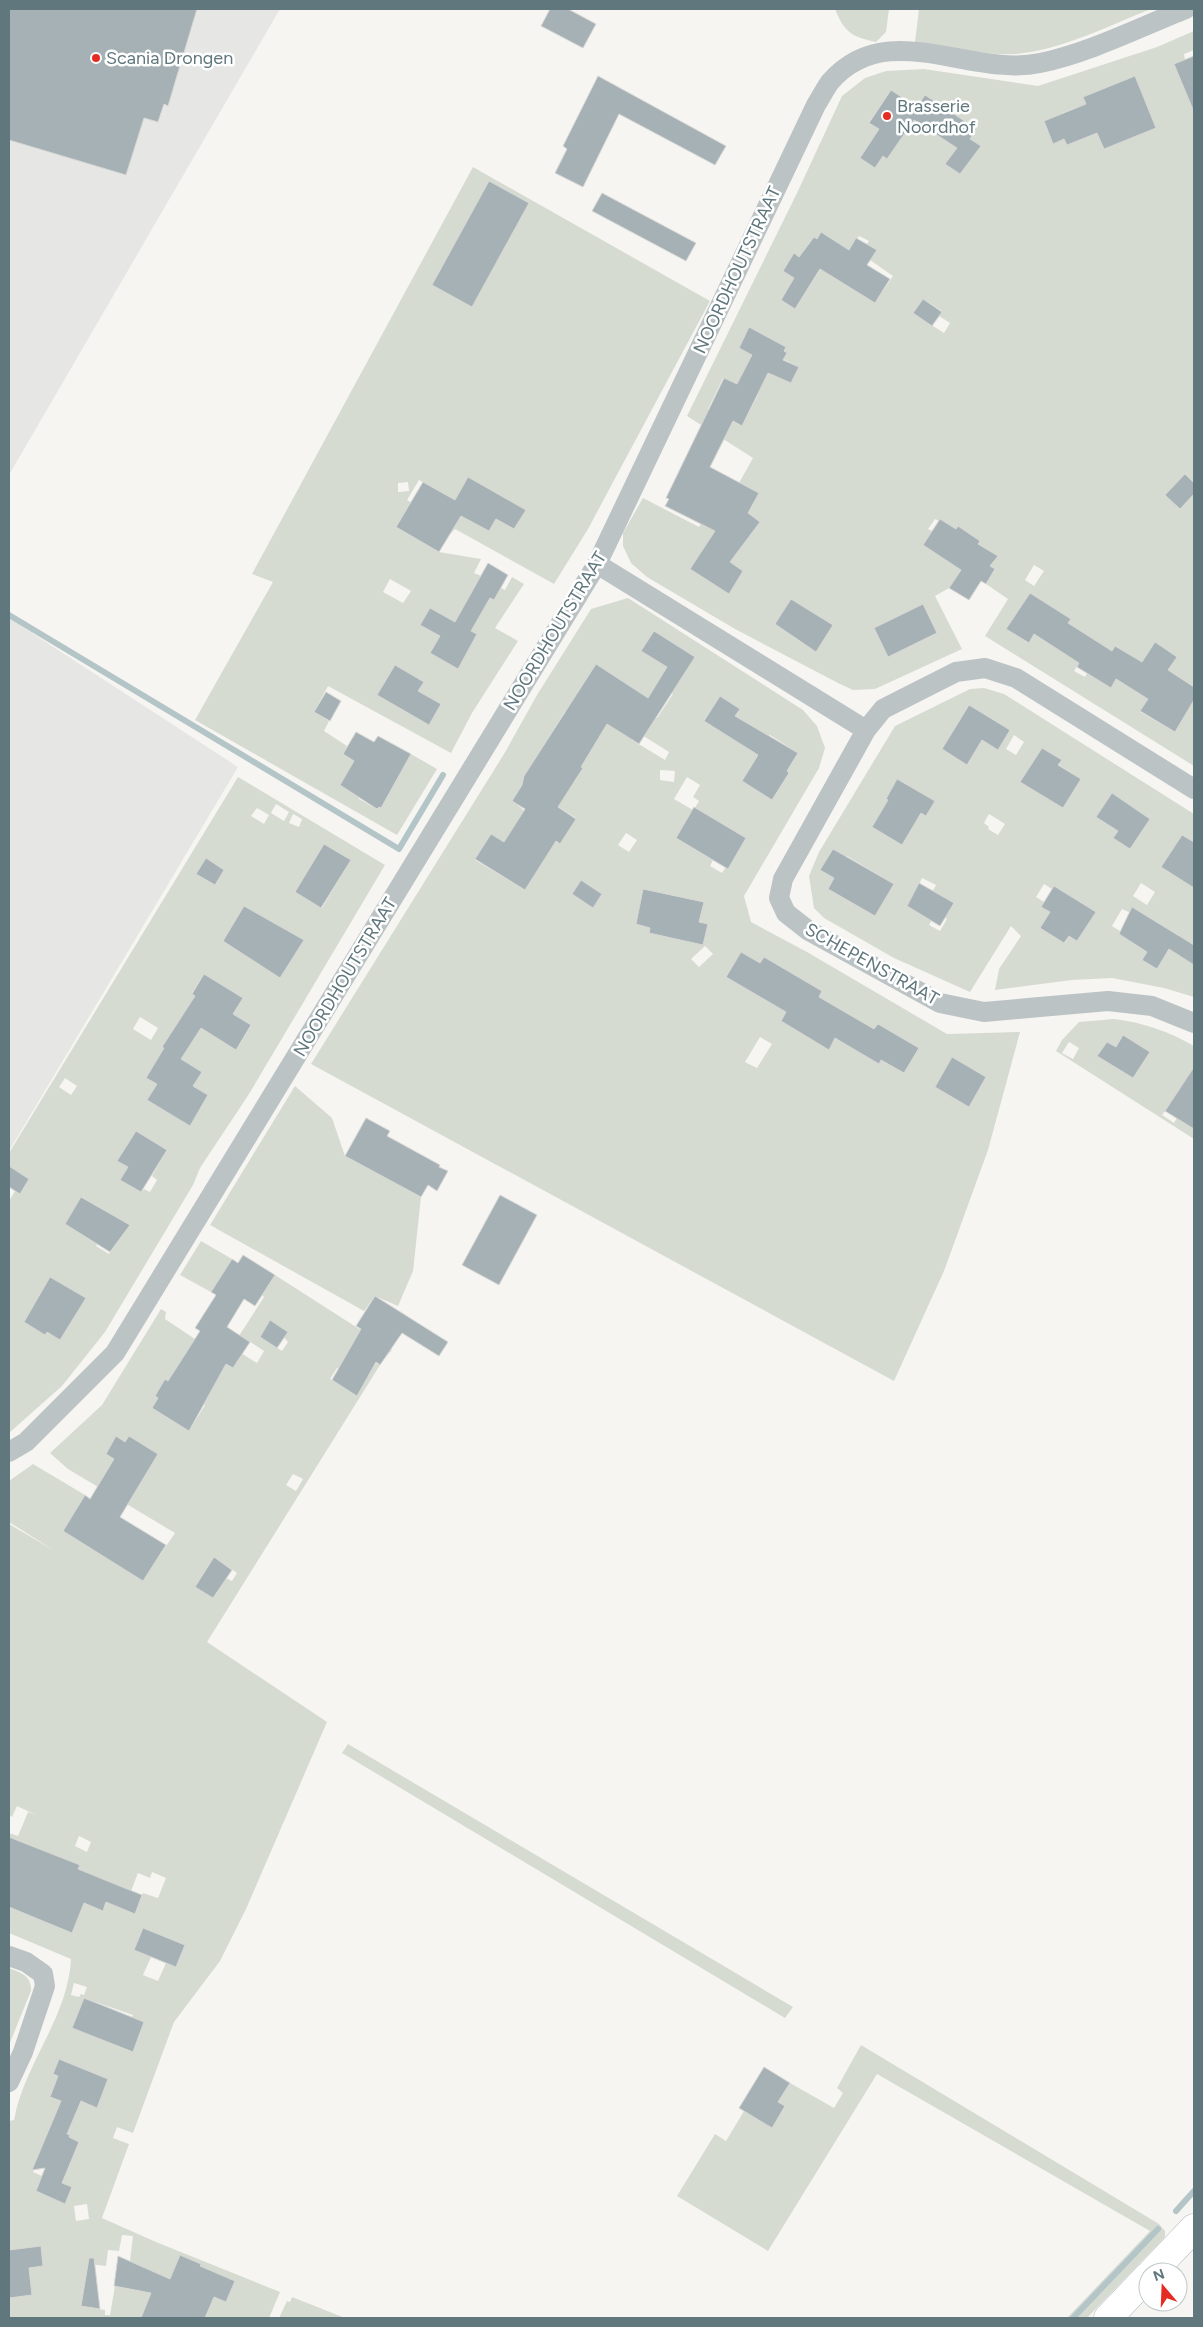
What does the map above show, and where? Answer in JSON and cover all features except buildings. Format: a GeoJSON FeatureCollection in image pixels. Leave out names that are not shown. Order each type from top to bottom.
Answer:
{"type":"FeatureCollection","features":[{"type":"Feature","properties":{"kind":"main road"},"geometry":{"type":"LineString","coordinates":[[1162,2262],[1194,2228]]}},
{"type":"Feature","properties":{"kind":"main road"},"geometry":{"type":"LineString","coordinates":[[1108,2318],[1138,2286]]}},
{"type":"Feature","properties":{"kind":"street","name":"NOORDHOUTSTRAAT"},"geometry":{"type":"LineString","coordinates":[[9,1452],[26,1442],[115,1353],[597,564],[816,104],[830,82],[848,67],[871,54],[896,49],[918,51],[965,61],[1004,65],[1039,63],[1072,54],[1186,9]]}},
{"type":"Feature","properties":{"kind":"street"},"geometry":{"type":"LineString","coordinates":[[597,564],[866,730]]}},
{"type":"Feature","properties":{"kind":"street","name":"SCHEPENSTRAAT"},"geometry":{"type":"LineString","coordinates":[[1194,789],[1016,678],[985,668],[956,672],[884,708],[866,730],[783,879],[778,898],[786,913],[809,932],[940,1003],[984,1012],[1108,1001],[1152,1006],[1194,1023]]}},
{"type":"Feature","properties":{"kind":"street"},"geometry":{"type":"LineString","coordinates":[[9,1956],[26,1962],[43,1974],[46,1986],[23,2052],[9,2082]]}},
{"type":"Feature","properties":{"kind":"shaded area"},"geometry":{"type":"Polygon","coordinates":[[[9,9],[280,9],[9,475],[9,9]]]}},
{"type":"Feature","properties":{"kind":"shaded area"},"geometry":{"type":"Polygon","coordinates":[[[835,9],[889,9],[886,32],[876,42],[861,38],[846,28],[835,9]]]}},
{"type":"Feature","properties":{"kind":"shaded area"},"geometry":{"type":"Polygon","coordinates":[[[919,9],[1151,9],[1052,47],[1017,54],[993,54],[915,42],[919,9]]]}},
{"type":"Feature","properties":{"kind":"shaded area"},"geometry":{"type":"Polygon","coordinates":[[[1194,31],[1194,50],[1184,54],[1192,103],[1194,102],[1194,687],[1175,675],[1152,693],[1140,712],[1175,732],[1194,700],[1194,766],[985,636],[1008,599],[986,584],[995,570],[990,566],[997,556],[978,544],[980,541],[958,526],[956,529],[935,519],[928,529],[932,531],[923,545],[939,555],[943,549],[962,568],[949,588],[935,596],[962,649],[875,689],[853,690],[838,683],[735,629],[647,577],[631,563],[623,546],[623,533],[643,498],[699,527],[709,509],[739,483],[753,458],[687,416],[797,193],[842,96],[865,78],[886,71],[924,69],[1038,86],[1157,47],[1194,31]],[[891,90],[869,122],[879,129],[860,158],[875,168],[883,156],[887,158],[914,120],[968,141],[975,131],[970,128],[972,126],[925,95],[917,107],[891,90]],[[1086,104],[1062,113],[1064,119],[1055,117],[1044,122],[1053,143],[1064,139],[1067,145],[1097,133],[1101,142],[1086,104]],[[821,232],[817,239],[814,237],[799,257],[794,254],[783,271],[794,278],[781,299],[795,309],[822,267],[830,275],[875,303],[893,276],[870,260],[867,244],[869,241],[859,236],[849,250],[821,232]],[[923,299],[913,313],[944,333],[950,323],[939,316],[942,311],[923,299]],[[749,327],[739,348],[752,355],[750,359],[772,375],[791,383],[799,367],[781,358],[787,353],[784,351],[786,347],[749,327]],[[723,378],[708,409],[742,426],[758,395],[723,378]],[[1034,565],[1025,580],[1034,586],[1044,571],[1034,565]],[[1030,593],[1007,629],[1028,643],[1034,634],[1053,646],[1070,619],[1030,593]],[[791,599],[776,624],[796,631],[793,637],[816,652],[833,625],[791,599]],[[923,604],[874,629],[888,657],[937,633],[923,604]],[[1094,640],[1074,671],[1085,677],[1087,673],[1111,688],[1116,679],[1125,685],[1115,646],[1112,651],[1094,640]]]}},
{"type":"Feature","properties":{"kind":"shaded area"},"geometry":{"type":"Polygon","coordinates":[[[473,167],[710,301],[588,529],[554,584],[455,529],[450,534],[407,509],[396,527],[439,552],[481,559],[474,573],[481,576],[467,601],[483,610],[490,598],[494,600],[501,588],[505,590],[512,577],[524,584],[495,628],[518,641],[472,713],[451,753],[328,686],[314,712],[329,721],[324,731],[347,746],[343,754],[354,761],[359,799],[377,809],[381,807],[411,754],[437,769],[397,835],[195,720],[273,582],[252,574],[473,167]],[[419,480],[407,500],[453,525],[459,515],[489,531],[496,519],[514,529],[525,510],[451,507],[440,492],[419,480]],[[408,482],[398,483],[398,492],[409,491],[408,482]],[[390,579],[383,592],[403,603],[411,591],[390,579]],[[430,608],[440,636],[430,653],[458,669],[477,634],[430,608]],[[395,665],[429,724],[440,704],[418,691],[423,682],[395,665]]]}},
{"type":"Feature","properties":{"kind":"shaded area"},"geometry":{"type":"Polygon","coordinates":[[[628,598],[803,710],[817,726],[825,748],[819,768],[744,896],[751,922],[807,952],[947,1034],[1020,1032],[988,1150],[944,1271],[894,1381],[311,1064],[504,754],[537,695],[591,609],[628,598]],[[654,631],[642,651],[667,667],[664,672],[679,682],[695,657],[654,631]],[[596,664],[577,693],[579,695],[620,680],[596,664]],[[657,684],[641,708],[657,718],[673,694],[657,684]],[[720,696],[704,720],[723,733],[739,709],[720,696]],[[565,711],[535,759],[574,783],[583,768],[575,763],[601,733],[565,711]],[[637,732],[632,740],[665,760],[669,752],[637,732]],[[770,735],[747,748],[758,755],[742,781],[772,800],[789,773],[787,771],[798,753],[770,735]],[[660,770],[660,780],[674,782],[675,771],[660,770]],[[687,777],[674,799],[693,810],[676,838],[713,860],[710,866],[722,873],[726,867],[728,868],[746,838],[695,808],[699,801],[693,797],[700,785],[687,777]],[[522,784],[512,801],[525,811],[542,834],[554,844],[556,842],[560,844],[576,818],[522,784]],[[626,833],[618,845],[629,852],[637,840],[626,833]],[[491,834],[475,860],[525,890],[540,865],[491,834]],[[581,880],[572,894],[593,908],[602,894],[581,880]],[[644,889],[636,924],[650,928],[649,933],[703,945],[708,924],[699,922],[704,902],[644,889]],[[705,946],[691,959],[699,967],[713,954],[705,946]],[[741,952],[726,977],[761,997],[779,966],[764,957],[760,963],[741,952]],[[804,981],[781,1021],[829,1049],[849,1014],[818,998],[822,991],[804,981]],[[878,1024],[861,1053],[879,1064],[881,1060],[904,1073],[919,1048],[878,1024]],[[760,1037],[745,1062],[757,1068],[772,1044],[760,1037]]]}},
{"type":"Feature","properties":{"kind":"shaded area"},"geometry":{"type":"Polygon","coordinates":[[[9,618],[238,767],[9,1151],[9,618]]]}},
{"type":"Feature","properties":{"kind":"shaded area"},"geometry":{"type":"Polygon","coordinates":[[[984,688],[1004,694],[1194,814],[1194,842],[1182,835],[1164,863],[1167,871],[1194,888],[1194,997],[1164,988],[1112,978],[1072,980],[995,990],[999,969],[1021,936],[1011,926],[970,992],[894,958],[824,918],[814,908],[809,876],[819,852],[895,726],[970,689],[984,688]],[[969,705],[942,749],[967,765],[982,740],[998,749],[969,705]],[[1014,735],[1006,749],[1016,755],[1024,742],[1014,735]],[[1042,748],[1021,782],[1063,808],[1081,779],[1059,765],[1062,760],[1042,748]],[[886,799],[921,813],[934,801],[886,799]],[[989,814],[984,823],[989,827],[988,829],[998,835],[1005,824],[989,814]],[[847,856],[828,889],[875,916],[894,884],[847,856]],[[922,878],[918,887],[931,894],[936,885],[922,878]],[[1141,883],[1133,896],[1147,905],[1155,892],[1141,883]],[[1044,884],[1036,897],[1044,902],[1041,907],[1050,912],[1040,928],[1065,943],[1083,912],[1054,886],[1052,889],[1044,884]],[[1134,908],[1131,913],[1122,909],[1112,926],[1120,931],[1119,934],[1147,952],[1142,960],[1157,969],[1178,935],[1134,908]],[[936,913],[929,925],[940,931],[947,919],[936,913]]]}},
{"type":"Feature","properties":{"kind":"shaded area"},"geometry":{"type":"Polygon","coordinates":[[[238,777],[385,865],[249,1094],[200,1168],[193,1185],[105,1332],[62,1386],[9,1433],[9,1201],[15,1191],[20,1193],[29,1179],[9,1168],[9,1153],[238,777]],[[276,804],[271,813],[284,821],[289,812],[276,804]],[[257,808],[251,816],[264,824],[269,815],[257,808]],[[293,814],[289,823],[299,827],[302,819],[293,814]],[[324,844],[295,892],[322,908],[351,860],[324,844]],[[223,870],[197,874],[215,885],[223,870]],[[244,906],[223,941],[280,978],[303,940],[244,906]],[[204,974],[192,993],[195,996],[180,1021],[201,1028],[236,1050],[251,1026],[238,1018],[231,1017],[243,998],[204,974]],[[140,1017],[133,1029],[151,1040],[158,1028],[140,1017]],[[178,1023],[172,1031],[189,1043],[178,1023]],[[164,1049],[146,1078],[201,1108],[208,1095],[193,1086],[202,1072],[164,1049]],[[65,1078],[59,1087],[71,1095],[77,1086],[65,1078]],[[136,1131],[117,1161],[128,1167],[120,1180],[141,1192],[144,1189],[150,1192],[157,1180],[152,1176],[167,1150],[136,1131]],[[82,1197],[65,1224],[97,1244],[96,1246],[109,1254],[130,1225],[82,1197]]]}},
{"type":"Feature","properties":{"kind":"shaded area"},"geometry":{"type":"Polygon","coordinates":[[[1114,1019],[1145,1025],[1166,1032],[1194,1046],[1194,1075],[1191,1073],[1172,1101],[1194,1115],[1194,1139],[1056,1051],[1062,1040],[1079,1022],[1114,1019]],[[1123,1035],[1116,1047],[1107,1042],[1098,1056],[1133,1078],[1150,1052],[1123,1035]],[[1069,1042],[1062,1053],[1073,1059],[1079,1048],[1069,1042]],[[1167,1109],[1162,1115],[1174,1123],[1178,1116],[1167,1109]]]}},
{"type":"Feature","properties":{"kind":"shaded area"},"geometry":{"type":"Polygon","coordinates":[[[295,1086],[332,1118],[345,1156],[421,1197],[413,1271],[398,1306],[375,1296],[364,1311],[210,1225],[295,1086]]]}},
{"type":"Feature","properties":{"kind":"shaded area"},"geometry":{"type":"Polygon","coordinates":[[[201,1241],[232,1259],[211,1292],[180,1275],[201,1241]]]}},
{"type":"Feature","properties":{"kind":"shaded area"},"geometry":{"type":"Polygon","coordinates":[[[275,1275],[392,1350],[384,1359],[368,1350],[350,1348],[346,1356],[371,1371],[376,1363],[380,1365],[207,1642],[327,1722],[246,1909],[220,1961],[174,2022],[133,2133],[117,2127],[113,2138],[129,2144],[102,2218],[280,2292],[269,2318],[205,2318],[208,2312],[150,2298],[141,2318],[9,2318],[9,2298],[32,2295],[29,2268],[43,2266],[41,2246],[9,2250],[9,2121],[14,2120],[19,2099],[62,2001],[68,1981],[71,1959],[9,1933],[9,1907],[22,1912],[56,1856],[15,1839],[9,1855],[9,1833],[18,1836],[28,1812],[36,1815],[17,1806],[12,1817],[9,1815],[9,1524],[55,1551],[9,1522],[9,1481],[33,1464],[85,1495],[63,1531],[143,1580],[175,1533],[68,1469],[50,1453],[102,1405],[161,1309],[166,1312],[165,1319],[195,1339],[185,1355],[220,1375],[226,1364],[233,1368],[241,1356],[230,1350],[264,1297],[262,1295],[275,1275]],[[270,1321],[260,1337],[282,1351],[288,1342],[270,1321]],[[249,1341],[241,1353],[257,1363],[264,1351],[249,1341]],[[337,1368],[330,1379],[357,1395],[346,1373],[337,1368]],[[165,1379],[155,1396],[158,1398],[152,1408],[189,1431],[205,1405],[165,1379]],[[129,1436],[125,1442],[116,1437],[106,1454],[114,1459],[133,1494],[158,1454],[129,1436]],[[293,1474],[286,1485],[296,1491],[303,1479],[293,1474]],[[214,1557],[195,1587],[213,1598],[226,1578],[232,1581],[237,1573],[214,1557]],[[79,1836],[75,1846],[87,1852],[91,1842],[79,1836]],[[75,1868],[52,1925],[72,1933],[84,1903],[103,1911],[114,1884],[75,1868]],[[152,1872],[150,1878],[138,1873],[124,1909],[135,1913],[143,1893],[158,1898],[166,1878],[152,1872]],[[151,1957],[143,1975],[158,1981],[166,1963],[151,1957]],[[74,1983],[71,1995],[79,1997],[81,1994],[84,1995],[87,1987],[74,1983]],[[84,1998],[72,2028],[133,2052],[144,2022],[132,2017],[133,2015],[84,1998]],[[59,2059],[53,2074],[58,2076],[50,2097],[78,2108],[81,2101],[97,2107],[108,2079],[59,2059]],[[69,2137],[39,2157],[33,2172],[42,2176],[36,2191],[65,2203],[72,2188],[62,2183],[79,2142],[69,2137]],[[87,2204],[74,2206],[76,2221],[89,2219],[87,2204]],[[122,2235],[119,2251],[108,2250],[106,2266],[89,2264],[82,2306],[105,2310],[105,2315],[110,2315],[115,2286],[129,2269],[133,2236],[122,2235]],[[180,2255],[193,2283],[201,2264],[180,2255]],[[223,2276],[214,2297],[226,2302],[235,2281],[223,2276]]]}},
{"type":"Feature","properties":{"kind":"shaded area"},"geometry":{"type":"Polygon","coordinates":[[[348,1744],[793,2007],[785,2018],[342,1753],[348,1744]]]}},
{"type":"Feature","properties":{"kind":"shaded area"},"geometry":{"type":"Polygon","coordinates":[[[9,1968],[28,1978],[31,1991],[9,2045],[9,1968]]]}},
{"type":"Feature","properties":{"kind":"shaded area"},"geometry":{"type":"Polygon","coordinates":[[[861,2045],[1159,2224],[1165,2231],[1165,2237],[1141,2262],[1138,2262],[1138,2265],[1087,2318],[1067,2318],[1150,2231],[877,2074],[768,2251],[677,2196],[715,2134],[726,2141],[744,2111],[772,2127],[785,2107],[778,2102],[790,2083],[834,2108],[843,2093],[837,2088],[861,2045]]]}},
{"type":"Feature","properties":{"kind":"shaded area"},"geometry":{"type":"Polygon","coordinates":[[[292,2297],[345,2318],[279,2318],[287,2301],[290,2302],[292,2297]]]}},
{"type":"Feature","properties":{"kind":"waterway"},"geometry":{"type":"LineString","coordinates":[[9,615],[399,849],[443,775]]}},
{"type":"Feature","properties":{"kind":"waterway"},"geometry":{"type":"LineString","coordinates":[[1176,2211],[1194,2191]]}},
{"type":"Feature","properties":{"kind":"waterway"},"geometry":{"type":"LineString","coordinates":[[1073,2318],[1158,2229]]}},
{"type":"Feature","properties":{"kind":"place","name":"Scania Drongen"},"geometry":{"type":"Point","coordinates":[96,58]}},
{"type":"Feature","properties":{"kind":"place","name":"Brasserie Noordhof"},"geometry":{"type":"Point","coordinates":[887,116]}}]}
